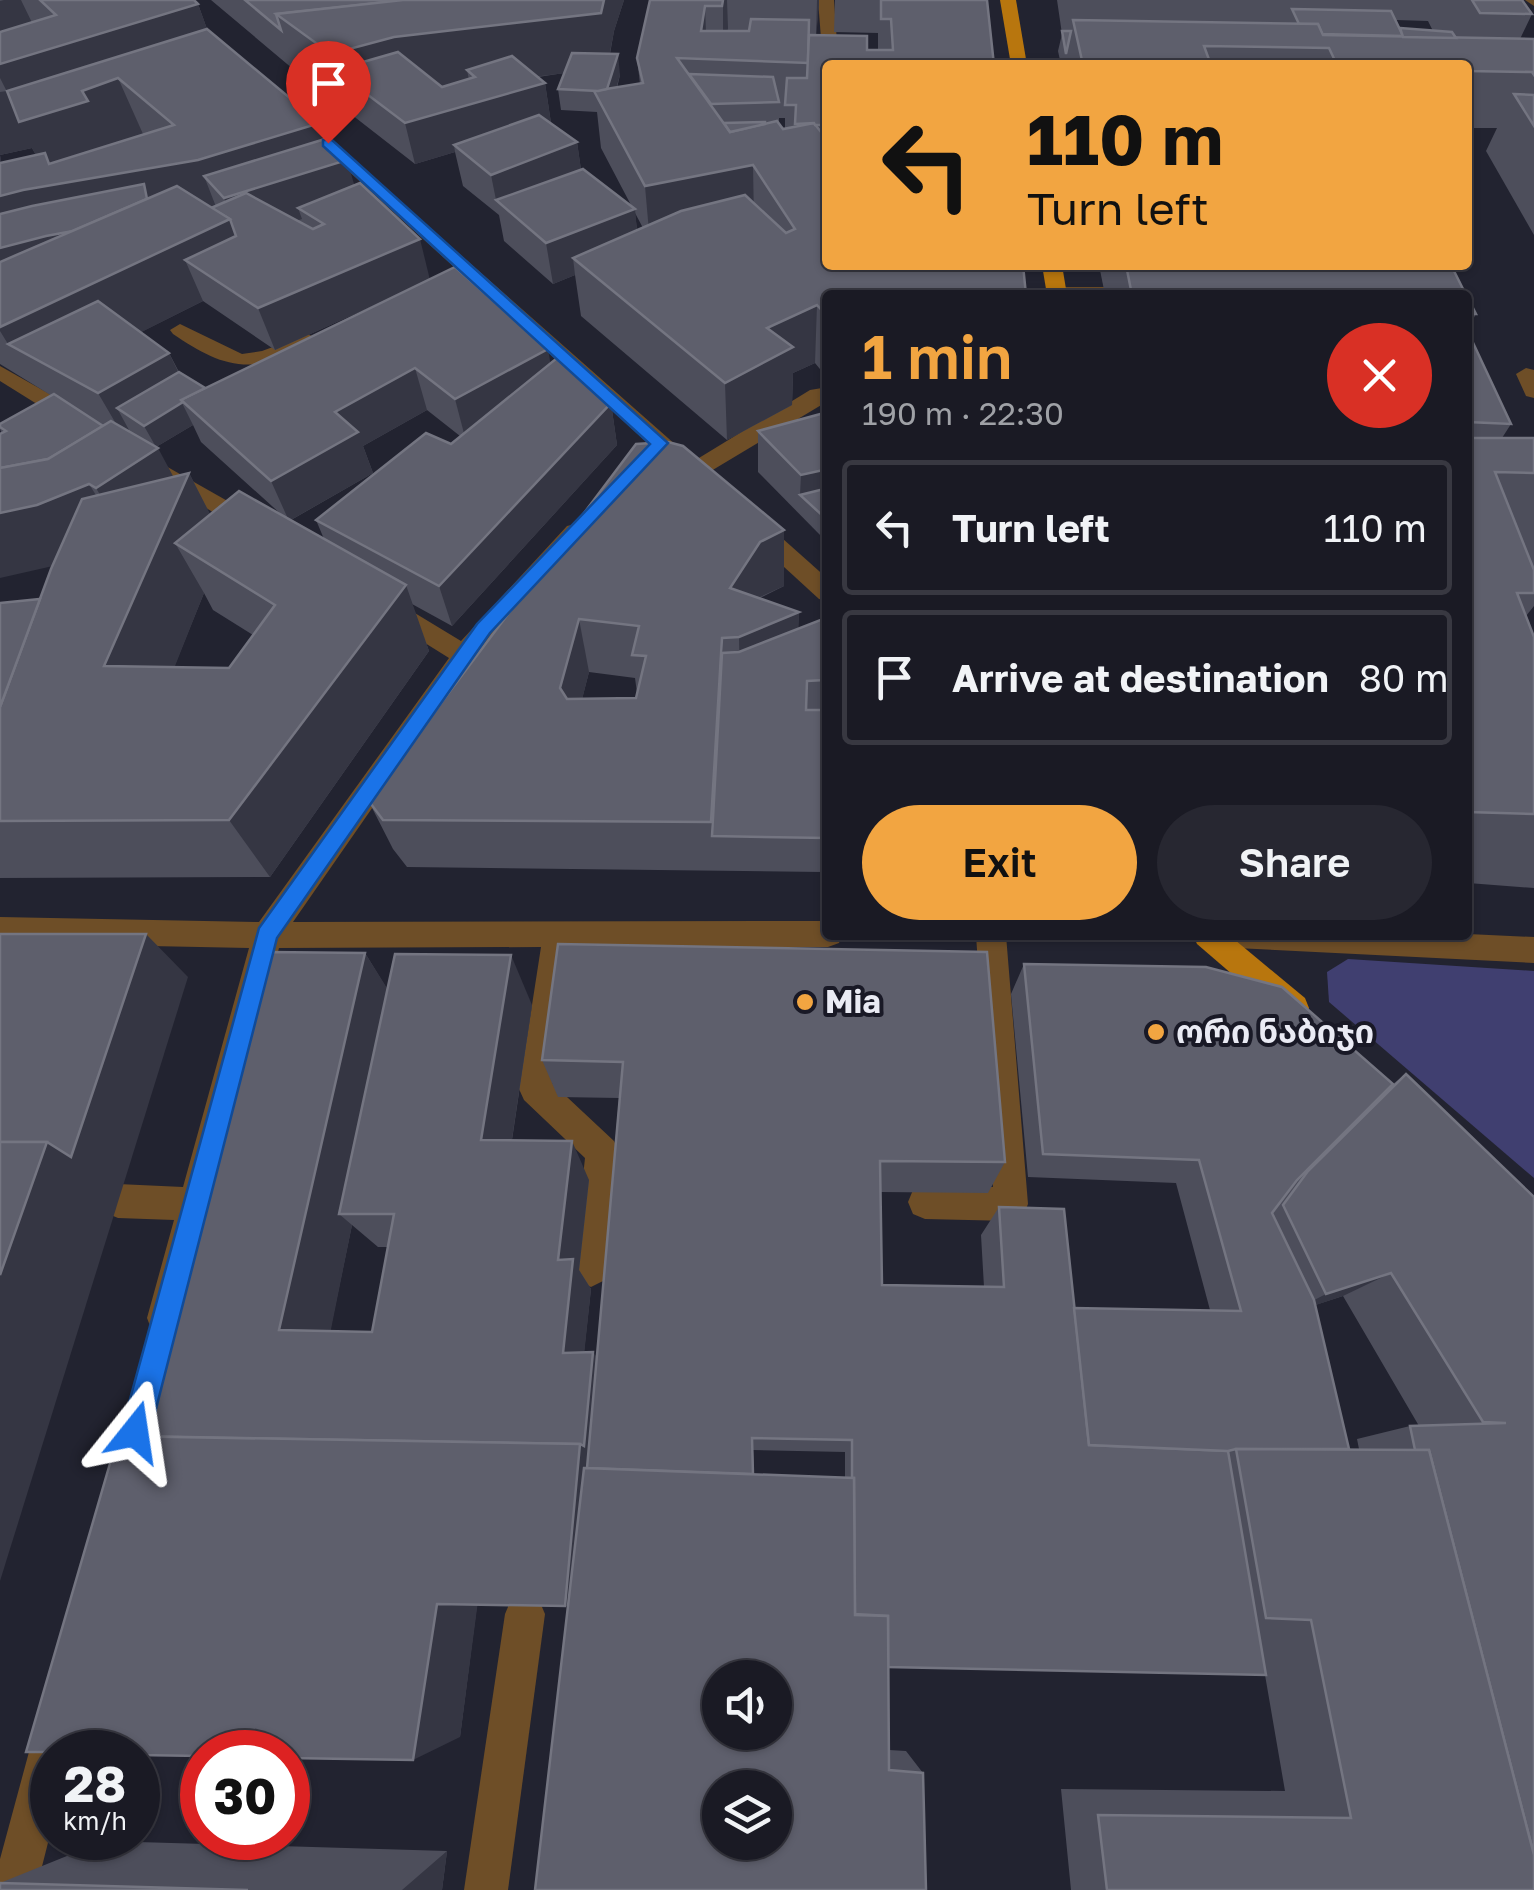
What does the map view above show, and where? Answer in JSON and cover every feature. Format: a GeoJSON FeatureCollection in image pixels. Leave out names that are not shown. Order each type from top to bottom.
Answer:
{"type":"FeatureCollection","features":[{"type":"Feature","properties":{"kind":"main road"},"geometry":{"type":"LineString","coordinates":[[1008,0],[1018,60]]}},
{"type":"Feature","properties":{"kind":"main road"},"geometry":{"type":"LineString","coordinates":[[1214,940],[1313,1026]]}},
{"type":"Feature","properties":{"kind":"street"},"geometry":{"type":"LineString","coordinates":[[794,54],[830,56],[826,0]]}},
{"type":"Feature","properties":{"kind":"street"},"geometry":{"type":"LineString","coordinates":[[306,123],[458,275],[700,478],[822,395]]}},
{"type":"Feature","properties":{"kind":"street"},"geometry":{"type":"LineString","coordinates":[[180,330],[226,361],[268,358],[322,334]]}},
{"type":"Feature","properties":{"kind":"street"},"geometry":{"type":"LineString","coordinates":[[0,372],[100,433]]}},
{"type":"Feature","properties":{"kind":"street"},"geometry":{"type":"LineString","coordinates":[[632,472],[660,443]]}},
{"type":"Feature","properties":{"kind":"street"},"geometry":{"type":"LineString","coordinates":[[149,463],[265,534]]}},
{"type":"Feature","properties":{"kind":"street"},"geometry":{"type":"LineString","coordinates":[[734,508],[822,588]]}},
{"type":"Feature","properties":{"kind":"street"},"geometry":{"type":"LineString","coordinates":[[155,1356],[267,934],[484,628],[592,514]]}},
{"type":"Feature","properties":{"kind":"street"},"geometry":{"type":"LineString","coordinates":[[365,594],[464,655]]}},
{"type":"Feature","properties":{"kind":"street"},"geometry":{"type":"LineString","coordinates":[[0,930],[822,934]]}},
{"type":"Feature","properties":{"kind":"street"},"geometry":{"type":"LineString","coordinates":[[558,934],[535,1089],[602,1152],[591,1270]]}},
{"type":"Feature","properties":{"kind":"street"},"geometry":{"type":"LineString","coordinates":[[925,1202],[1011,1204],[990,940]]}},
{"type":"Feature","properties":{"kind":"street"},"geometry":{"type":"LineString","coordinates":[[1335,940],[1534,950]]}},
{"type":"Feature","properties":{"kind":"street"},"geometry":{"type":"LineString","coordinates":[[118,1201],[196,1204]]}},
{"type":"Feature","properties":{"kind":"street"},"geometry":{"type":"LineString","coordinates":[[486,1890],[525,1614]]}},
{"type":"Feature","properties":{"kind":"street"},"geometry":{"type":"LineString","coordinates":[[14,1890],[70,1680]]}},
{"type":"Feature","properties":{"kind":"shaded area"},"geometry":{"type":"Polygon","coordinates":[[[1348,959],[1534,971],[1534,1178],[1329,1002],[1327,972],[1348,959]]]}},
{"type":"Feature","properties":{"kind":"building"},"geometry":{"type":"Polygon","coordinates":[[[40,0],[194,0],[198,4],[0,64],[0,32],[56,15],[40,0]]]}},
{"type":"Feature","properties":{"kind":"building"},"geometry":{"type":"Polygon","coordinates":[[[245,0],[396,1],[276,14],[281,30],[245,0]]]}},
{"type":"Feature","properties":{"kind":"building"},"geometry":{"type":"Polygon","coordinates":[[[403,0],[604,0],[601,13],[394,37],[331,54],[276,14],[403,0]]]}},
{"type":"Feature","properties":{"kind":"building"},"geometry":{"type":"Polygon","coordinates":[[[650,0],[723,0],[722,6],[705,6],[701,31],[749,31],[751,19],[809,20],[808,63],[677,58],[730,132],[777,121],[783,129],[814,123],[822,133],[822,270],[1024,270],[1026,290],[822,290],[822,310],[817,305],[767,328],[793,347],[725,383],[573,258],[681,211],[745,195],[786,233],[795,229],[753,165],[645,186],[594,91],[643,83],[637,58],[650,0]]]}},
{"type":"Feature","properties":{"kind":"building"},"geometry":{"type":"Polygon","coordinates":[[[881,0],[987,0],[993,60],[822,60],[822,125],[795,124],[796,105],[785,105],[787,78],[807,78],[809,35],[867,36],[867,50],[893,50],[891,19],[881,19],[881,0]]]}},
{"type":"Feature","properties":{"kind":"building"},"geometry":{"type":"Polygon","coordinates":[[[1472,0],[1522,0],[1532,14],[1480,13],[1472,0]]]}},
{"type":"Feature","properties":{"kind":"building"},"geometry":{"type":"Polygon","coordinates":[[[1292,9],[1391,11],[1403,36],[1322,34],[1318,24],[1299,24],[1292,9]]]}},
{"type":"Feature","properties":{"kind":"building"},"geometry":{"type":"Polygon","coordinates":[[[1073,20],[1318,24],[1323,35],[1534,39],[1534,75],[1472,71],[1472,60],[1335,60],[1329,48],[1204,46],[1209,60],[1082,60],[1073,20]]]}},
{"type":"Feature","properties":{"kind":"building"},"geometry":{"type":"Polygon","coordinates":[[[1400,28],[1452,32],[1456,38],[1403,37],[1400,28]]]}},
{"type":"Feature","properties":{"kind":"building"},"geometry":{"type":"Polygon","coordinates":[[[207,29],[320,123],[198,160],[0,196],[0,163],[45,153],[49,164],[174,125],[118,78],[82,91],[88,101],[19,122],[7,91],[207,29]]]}},
{"type":"Feature","properties":{"kind":"building"},"geometry":{"type":"Polygon","coordinates":[[[1062,31],[1071,31],[1066,54],[1062,31]]]}},
{"type":"Feature","properties":{"kind":"building"},"geometry":{"type":"Polygon","coordinates":[[[398,52],[442,87],[475,77],[467,70],[512,56],[545,83],[405,123],[335,70],[398,52]]]}},
{"type":"Feature","properties":{"kind":"building"},"geometry":{"type":"Polygon","coordinates":[[[572,53],[618,54],[607,89],[558,89],[572,53]]]}},
{"type":"Feature","properties":{"kind":"building"},"geometry":{"type":"Polygon","coordinates":[[[689,74],[773,77],[779,102],[711,104],[689,74]]]}},
{"type":"Feature","properties":{"kind":"building"},"geometry":{"type":"Polygon","coordinates":[[[1514,94],[1534,95],[1534,126],[1514,94]]]}},
{"type":"Feature","properties":{"kind":"building"},"geometry":{"type":"Polygon","coordinates":[[[539,115],[577,142],[491,175],[454,145],[539,115]]]}},
{"type":"Feature","properties":{"kind":"building"},"geometry":{"type":"Polygon","coordinates":[[[765,122],[730,132],[724,123],[765,122]]]}},
{"type":"Feature","properties":{"kind":"building"},"geometry":{"type":"Polygon","coordinates":[[[325,139],[347,160],[224,198],[204,176],[325,139]]]}},
{"type":"Feature","properties":{"kind":"building"},"geometry":{"type":"Polygon","coordinates":[[[583,169],[635,209],[546,243],[496,200],[583,169]]]}},
{"type":"Feature","properties":{"kind":"building"},"geometry":{"type":"Polygon","coordinates":[[[360,183],[420,239],[258,308],[185,260],[236,236],[230,219],[211,208],[246,193],[313,229],[324,224],[298,208],[360,183]]]}},
{"type":"Feature","properties":{"kind":"building"},"geometry":{"type":"Polygon","coordinates":[[[144,184],[147,199],[73,231],[0,248],[0,214],[144,184]]]}},
{"type":"Feature","properties":{"kind":"building"},"geometry":{"type":"Polygon","coordinates":[[[177,186],[230,219],[0,327],[0,262],[177,186]]]}},
{"type":"Feature","properties":{"kind":"building"},"geometry":{"type":"Polygon","coordinates":[[[455,267],[548,349],[455,399],[415,368],[335,412],[358,432],[271,481],[181,400],[455,267]]]}},
{"type":"Feature","properties":{"kind":"building"},"geometry":{"type":"Polygon","coordinates":[[[1127,270],[1454,270],[1464,290],[1131,290],[1127,270]]]}},
{"type":"Feature","properties":{"kind":"building"},"geometry":{"type":"Polygon","coordinates":[[[98,301],[169,353],[98,393],[8,344],[98,301]]]}},
{"type":"Feature","properties":{"kind":"building"},"geometry":{"type":"Polygon","coordinates":[[[1472,341],[1511,424],[1472,422],[1472,341]]]}},
{"type":"Feature","properties":{"kind":"building"},"geometry":{"type":"Polygon","coordinates":[[[557,358],[611,403],[439,586],[316,520],[426,433],[451,444],[557,358]]]}},
{"type":"Feature","properties":{"kind":"building"},"geometry":{"type":"Polygon","coordinates":[[[179,372],[205,388],[144,426],[117,408],[179,372]]]}},
{"type":"Feature","properties":{"kind":"building"},"geometry":{"type":"Polygon","coordinates":[[[54,394],[103,426],[48,459],[0,468],[0,434],[6,431],[0,424],[54,394]]]}},
{"type":"Feature","properties":{"kind":"building"},"geometry":{"type":"Polygon","coordinates":[[[822,414],[822,470],[801,475],[758,431],[822,414]]]}},
{"type":"Feature","properties":{"kind":"building"},"geometry":{"type":"Polygon","coordinates":[[[111,421],[158,448],[96,488],[89,484],[37,505],[0,513],[0,468],[48,459],[111,421]]]}},
{"type":"Feature","properties":{"kind":"building"},"geometry":{"type":"Polygon","coordinates":[[[1472,438],[1534,438],[1534,473],[1495,472],[1534,570],[1534,593],[1517,593],[1534,637],[1534,814],[1472,812],[1472,438]]]}},
{"type":"Feature","properties":{"kind":"building"},"geometry":{"type":"Polygon","coordinates":[[[668,442],[683,446],[784,530],[760,542],[730,588],[799,612],[739,637],[722,638],[711,822],[383,820],[368,800],[636,444],[668,442]],[[579,619],[560,688],[567,699],[636,698],[646,656],[632,655],[639,626],[579,619]]]}},
{"type":"Feature","properties":{"kind":"building"},"geometry":{"type":"Polygon","coordinates":[[[189,473],[104,666],[229,668],[275,605],[175,543],[239,491],[406,585],[229,820],[0,821],[0,707],[51,569],[82,499],[189,473]]]}},
{"type":"Feature","properties":{"kind":"building"},"geometry":{"type":"Polygon","coordinates":[[[822,490],[822,515],[800,495],[822,490]]]}},
{"type":"Feature","properties":{"kind":"building"},"geometry":{"type":"Polygon","coordinates":[[[40,599],[0,707],[0,603],[40,599]]]}},
{"type":"Feature","properties":{"kind":"building"},"geometry":{"type":"Polygon","coordinates":[[[822,619],[822,680],[807,681],[806,710],[822,710],[822,838],[712,836],[722,653],[739,652],[822,619]]]}},
{"type":"Feature","properties":{"kind":"building"},"geometry":{"type":"Polygon","coordinates":[[[0,934],[146,934],[71,1157],[47,1142],[0,1142],[0,934]]]}},
{"type":"Feature","properties":{"kind":"building"},"geometry":{"type":"Polygon","coordinates":[[[558,944],[987,952],[1005,1162],[880,1161],[882,1285],[1004,1287],[999,1207],[1064,1209],[1089,1445],[1228,1451],[1266,1675],[888,1667],[888,1616],[855,1614],[852,1440],[752,1438],[753,1474],[587,1468],[623,1062],[542,1060],[558,944]]]}},
{"type":"Feature","properties":{"kind":"building"},"geometry":{"type":"Polygon","coordinates":[[[268,952],[365,953],[279,1330],[372,1332],[394,1214],[339,1214],[395,954],[511,955],[481,1140],[572,1141],[558,1260],[573,1259],[563,1353],[593,1352],[584,1446],[131,1436],[268,952]]]}},
{"type":"Feature","properties":{"kind":"building"},"geometry":{"type":"Polygon","coordinates":[[[1024,964],[1206,967],[1282,987],[1393,1084],[1297,1180],[1272,1213],[1314,1300],[1349,1449],[1228,1451],[1089,1445],[1074,1308],[1241,1311],[1199,1160],[1043,1154],[1024,964]]]}},
{"type":"Feature","properties":{"kind":"building"},"geometry":{"type":"Polygon","coordinates":[[[1406,1074],[1534,1197],[1534,1855],[1429,1450],[1415,1450],[1410,1426],[1506,1423],[1483,1422],[1391,1273],[1326,1294],[1283,1205],[1308,1171],[1406,1074]]]}},
{"type":"Feature","properties":{"kind":"building"},"geometry":{"type":"Polygon","coordinates":[[[0,1142],[47,1142],[0,1275],[0,1142]]]}},
{"type":"Feature","properties":{"kind":"building"},"geometry":{"type":"Polygon","coordinates":[[[118,1436],[580,1444],[565,1606],[437,1604],[413,1760],[310,1758],[310,1730],[180,1730],[180,1756],[160,1755],[160,1730],[32,1730],[118,1436]]]}},
{"type":"Feature","properties":{"kind":"building"},"geometry":{"type":"Polygon","coordinates":[[[1236,1449],[1429,1450],[1534,1855],[1534,1890],[1107,1890],[1098,1815],[1351,1818],[1311,1620],[1266,1618],[1236,1449]]]}},
{"type":"Feature","properties":{"kind":"building"},"geometry":{"type":"Polygon","coordinates":[[[584,1468],[854,1478],[855,1615],[888,1616],[889,1770],[923,1773],[926,1890],[535,1890],[584,1468]]]}},
{"type":"Feature","properties":{"kind":"building"},"geometry":{"type":"Polygon","coordinates":[[[0,1883],[248,1890],[0,1890],[0,1883]]]}},
{"type":"Feature","properties":{"kind":"place","name":"Mia"},"geometry":{"type":"Point","coordinates":[805,1002]}},
{"type":"Feature","properties":{"kind":"place","name":"ორი ნაბიჯი"},"geometry":{"type":"Point","coordinates":[1156,1032]}},
{"type":"Feature","properties":{"kind":"route"},"geometry":{"type":"LineString","coordinates":[[135,1432],[267,934],[484,628],[660,443],[328,143]]}}]}
